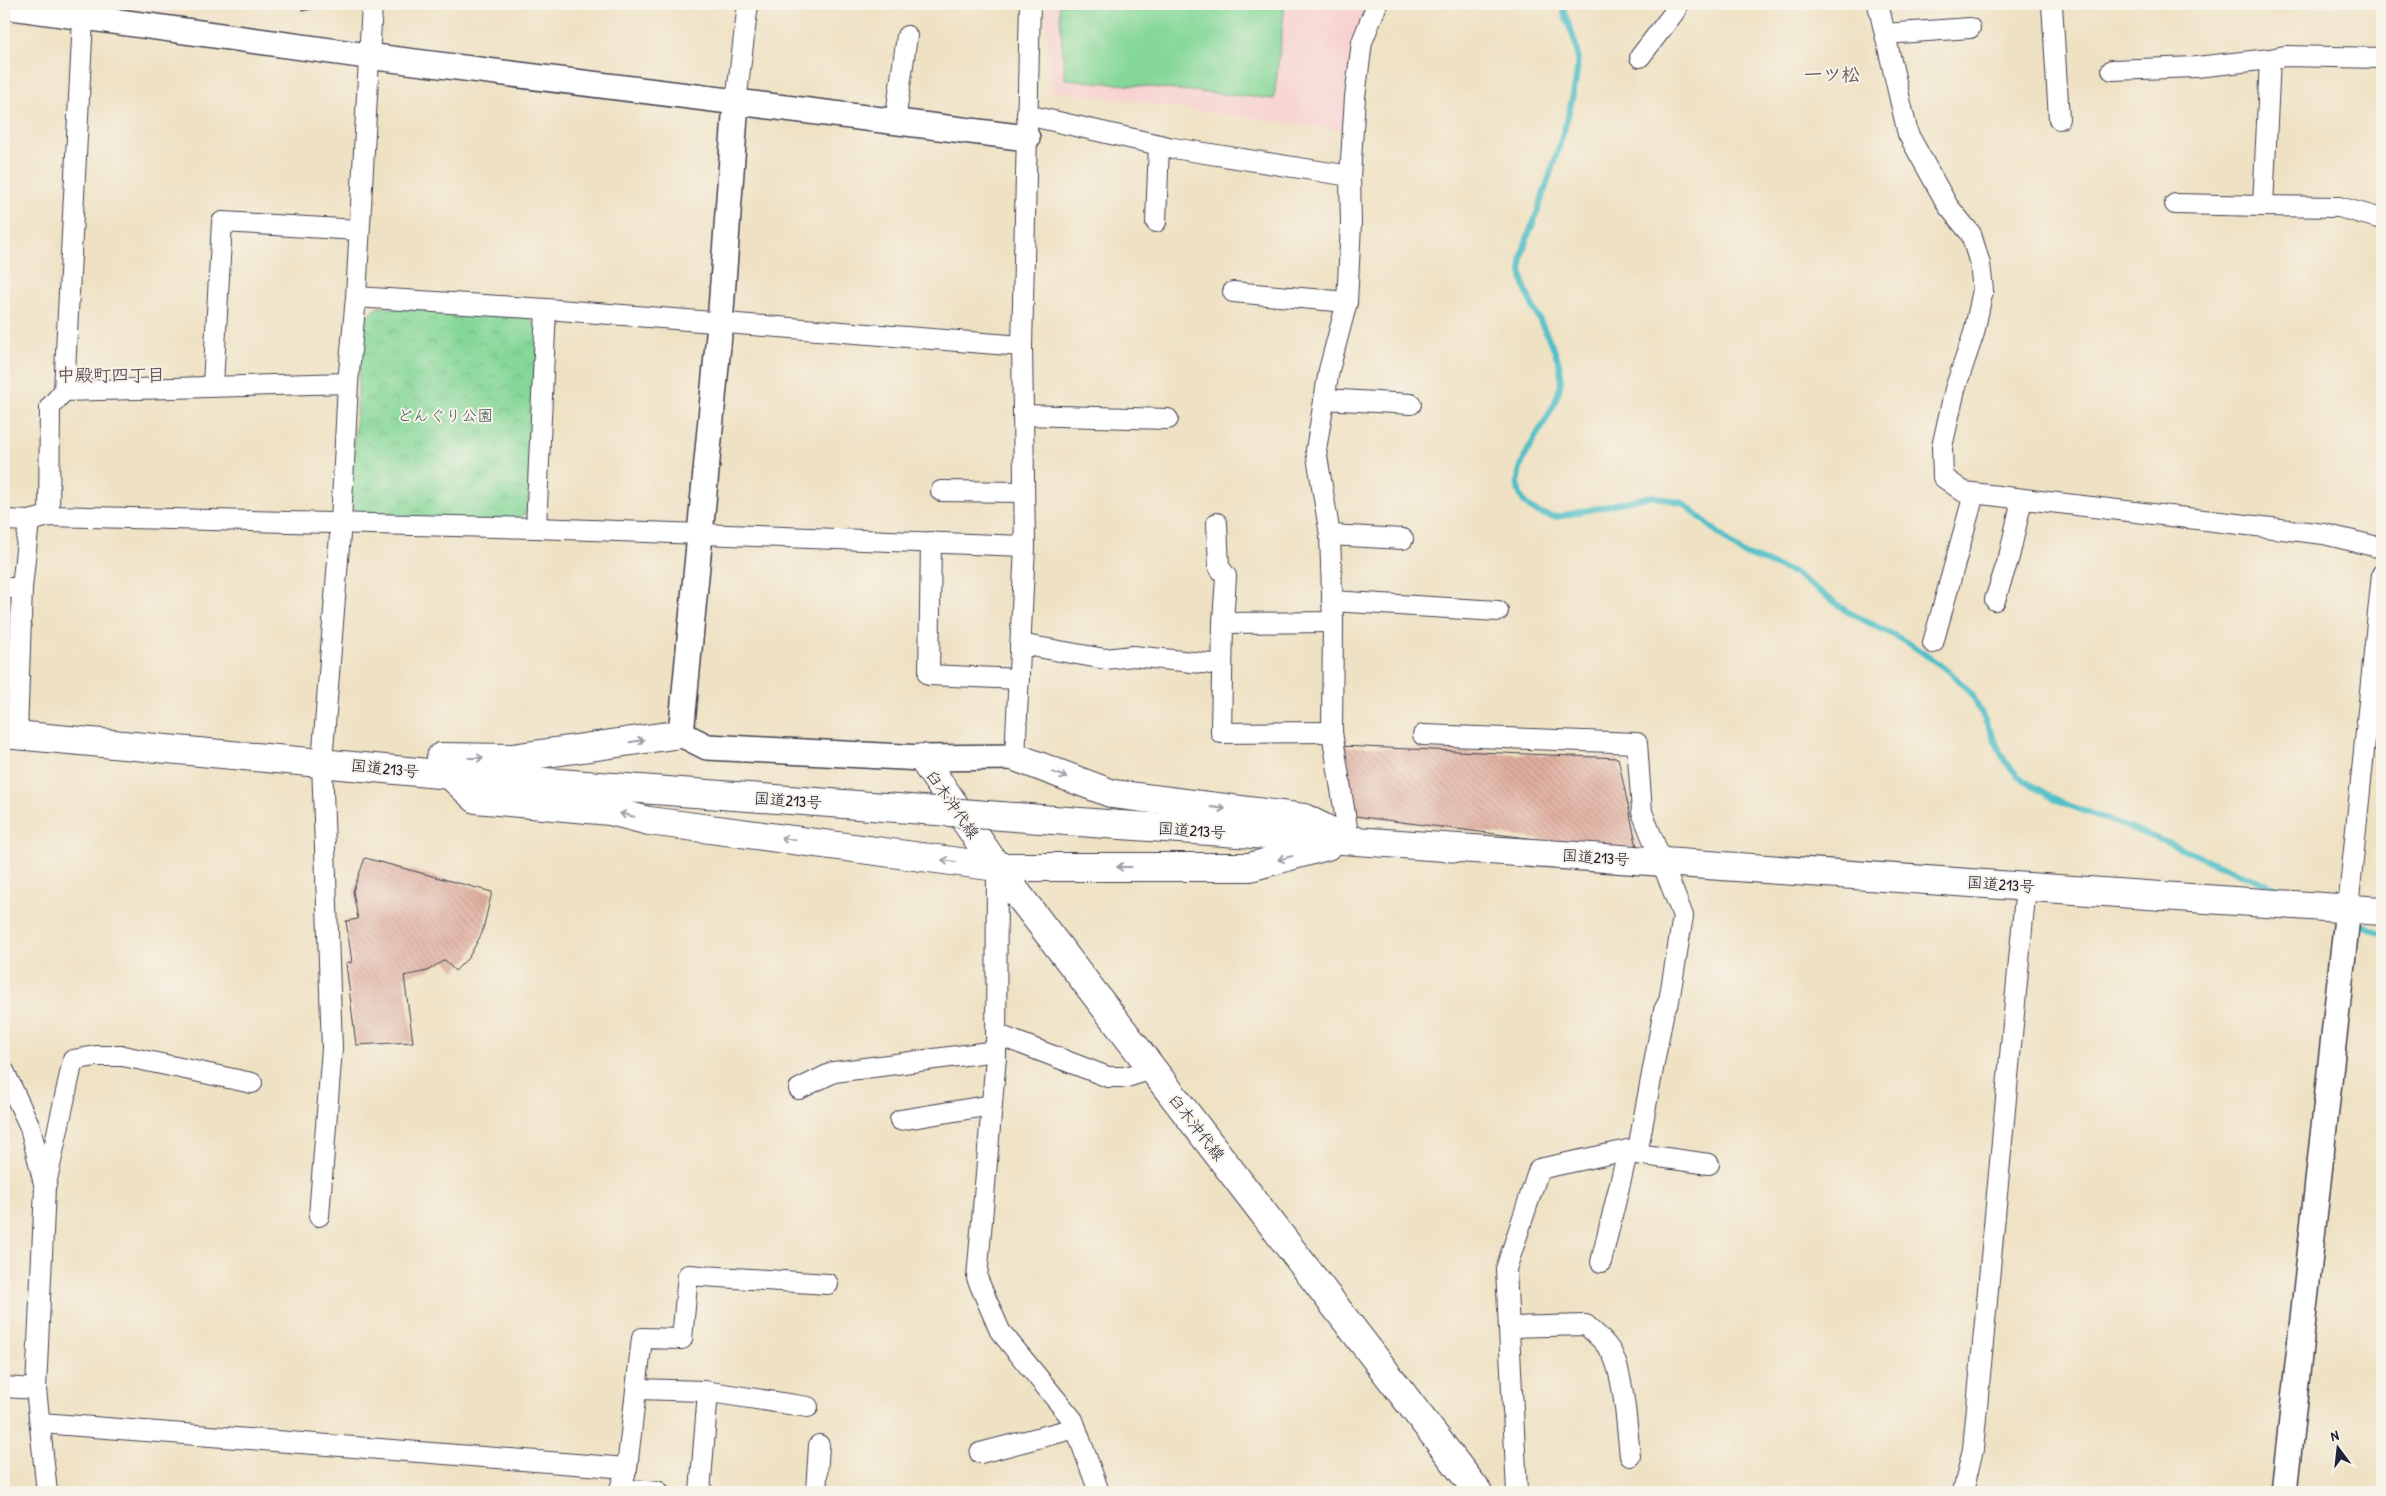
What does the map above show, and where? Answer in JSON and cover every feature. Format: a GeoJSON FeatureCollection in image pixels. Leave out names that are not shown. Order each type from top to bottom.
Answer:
{"type":"FeatureCollection","features":[{"type":"Feature","properties":{"kind":"main road","name":"国道213号"},"geometry":{"type":"LineString","coordinates":[[10,734],[450,775],[1106,824],[2382,911]]}},
{"type":"Feature","properties":{"kind":"main road"},"geometry":{"type":"LineString","coordinates":[[322,762],[397,757],[512,758],[680,734]]}},
{"type":"Feature","properties":{"kind":"main road","name":"臼木沖代線"},"geometry":{"type":"LineString","coordinates":[[922,758],[997,867],[1478,1492]]}},
{"type":"Feature","properties":{"kind":"main road"},"geometry":{"type":"LineString","coordinates":[[1015,758],[1113,794],[1304,818],[1349,840]]}},
{"type":"Feature","properties":{"kind":"main road"},"geometry":{"type":"LineString","coordinates":[[450,775],[476,798],[610,811],[649,821],[997,867],[1250,867],[1349,840]]}},
{"type":"Feature","properties":{"kind":"street"},"geometry":{"type":"LineString","coordinates":[[319,1216],[332,1048],[322,762],[341,522],[348,383],[356,297],[367,56],[372,4]]}},
{"type":"Feature","properties":{"kind":"street"},"geometry":{"type":"LineString","coordinates":[[748,4],[736,102],[720,324],[680,734],[707,747],[922,758],[1015,758],[1025,546],[1022,346],[1030,4]]}},
{"type":"Feature","properties":{"kind":"street"},"geometry":{"type":"LineString","coordinates":[[1349,840],[1332,732],[1333,622],[1330,536],[1316,450],[1329,370],[1347,302],[1351,224],[1350,176],[1355,97],[1362,42],[1377,4]]}},
{"type":"Feature","properties":{"kind":"street"},"geometry":{"type":"LineString","coordinates":[[1640,57],[1676,10],[1676,4]]}},
{"type":"Feature","properties":{"kind":"street"},"geometry":{"type":"LineString","coordinates":[[1878,4],[1908,134],[1948,206],[1971,234],[1980,264],[1983,290],[1974,333],[1955,389],[1942,447],[1943,477],[1964,492],[1974,494],[2324,534],[2382,548]]}},
{"type":"Feature","properties":{"kind":"street"},"geometry":{"type":"LineString","coordinates":[[2052,4],[2059,119]]}},
{"type":"Feature","properties":{"kind":"street"},"geometry":{"type":"LineString","coordinates":[[4,6],[83,19],[367,56],[896,122],[1027,127],[1159,145],[1350,176]]}},
{"type":"Feature","properties":{"kind":"street"},"geometry":{"type":"LineString","coordinates":[[49,516],[50,407],[64,390],[83,19]]}},
{"type":"Feature","properties":{"kind":"street"},"geometry":{"type":"LineString","coordinates":[[1885,34],[1970,28]]}},
{"type":"Feature","properties":{"kind":"street"},"geometry":{"type":"LineString","coordinates":[[896,122],[907,36]]}},
{"type":"Feature","properties":{"kind":"street"},"geometry":{"type":"LineString","coordinates":[[2112,70],[2196,67],[2285,56],[2382,58]]}},
{"type":"Feature","properties":{"kind":"street"},"geometry":{"type":"LineString","coordinates":[[2263,206],[2270,59]]}},
{"type":"Feature","properties":{"kind":"street"},"geometry":{"type":"LineString","coordinates":[[1156,222],[1159,145]]}},
{"type":"Feature","properties":{"kind":"street"},"geometry":{"type":"LineString","coordinates":[[2175,204],[2339,207],[2382,219]]}},
{"type":"Feature","properties":{"kind":"street"},"geometry":{"type":"LineString","coordinates":[[213,386],[222,222],[358,230]]}},
{"type":"Feature","properties":{"kind":"street"},"geometry":{"type":"LineString","coordinates":[[1233,292],[1347,302]]}},
{"type":"Feature","properties":{"kind":"street"},"geometry":{"type":"LineString","coordinates":[[356,297],[546,309],[1022,346]]}},
{"type":"Feature","properties":{"kind":"street"},"geometry":{"type":"LineString","coordinates":[[536,528],[546,309]]}},
{"type":"Feature","properties":{"kind":"street"},"geometry":{"type":"LineString","coordinates":[[64,390],[348,383]]}},
{"type":"Feature","properties":{"kind":"street"},"geometry":{"type":"LineString","coordinates":[[1324,399],[1411,404]]}},
{"type":"Feature","properties":{"kind":"street"},"geometry":{"type":"LineString","coordinates":[[1023,415],[1168,419]]}},
{"type":"Feature","properties":{"kind":"street"},"geometry":{"type":"LineString","coordinates":[[941,491],[1024,492]]}},
{"type":"Feature","properties":{"kind":"street"},"geometry":{"type":"LineString","coordinates":[[1933,642],[1974,494]]}},
{"type":"Feature","properties":{"kind":"street"},"geometry":{"type":"LineString","coordinates":[[1995,600],[2009,557],[2022,499]]}},
{"type":"Feature","properties":{"kind":"street"},"geometry":{"type":"LineString","coordinates":[[4,520],[29,521],[49,516],[341,522],[700,533],[1025,546]]}},
{"type":"Feature","properties":{"kind":"street"},"geometry":{"type":"LineString","coordinates":[[10,734],[13,588],[29,521]]}},
{"type":"Feature","properties":{"kind":"street"},"geometry":{"type":"LineString","coordinates":[[1217,523],[1219,567],[1226,576],[1223,623],[1221,733],[1332,732]]}},
{"type":"Feature","properties":{"kind":"street"},"geometry":{"type":"LineString","coordinates":[[1330,536],[1403,539]]}},
{"type":"Feature","properties":{"kind":"street"},"geometry":{"type":"LineString","coordinates":[[931,542],[929,674],[1019,679]]}},
{"type":"Feature","properties":{"kind":"street"},"geometry":{"type":"LineString","coordinates":[[2284,1492],[2348,908],[2382,574]]}},
{"type":"Feature","properties":{"kind":"street"},"geometry":{"type":"LineString","coordinates":[[1332,601],[1498,611]]}},
{"type":"Feature","properties":{"kind":"street"},"geometry":{"type":"LineString","coordinates":[[1223,623],[1333,622]]}},
{"type":"Feature","properties":{"kind":"street"},"geometry":{"type":"LineString","coordinates":[[1020,644],[1105,659],[1133,656],[1222,665]]}},
{"type":"Feature","properties":{"kind":"street"},"geometry":{"type":"LineString","coordinates":[[1423,734],[1637,743],[1642,812],[1683,916],[1669,1001],[1664,1010],[1632,1152],[1601,1262]]}},
{"type":"Feature","properties":{"kind":"street"},"geometry":{"type":"LineString","coordinates":[[997,867],[996,1042],[977,1278],[1000,1331],[1073,1420],[1100,1492]]}},
{"type":"Feature","properties":{"kind":"street"},"geometry":{"type":"LineString","coordinates":[[1963,1492],[1974,1450],[2026,886]]}},
{"type":"Feature","properties":{"kind":"street"},"geometry":{"type":"LineString","coordinates":[[799,1089],[834,1072],[996,1042],[1108,1077],[1127,1077],[1152,1069]]}},
{"type":"Feature","properties":{"kind":"street"},"geometry":{"type":"LineString","coordinates":[[47,1492],[36,1389],[45,1188],[73,1060],[96,1056],[124,1056],[252,1083]]}},
{"type":"Feature","properties":{"kind":"street"},"geometry":{"type":"LineString","coordinates":[[4,1071],[30,1127],[45,1188]]}},
{"type":"Feature","properties":{"kind":"street"},"geometry":{"type":"LineString","coordinates":[[900,1120],[992,1105]]}},
{"type":"Feature","properties":{"kind":"street"},"geometry":{"type":"LineString","coordinates":[[1517,1492],[1506,1269],[1539,1169],[1632,1152],[1709,1164]]}},
{"type":"Feature","properties":{"kind":"street"},"geometry":{"type":"LineString","coordinates":[[659,1492],[619,1491],[627,1468],[642,1338],[682,1339],[688,1275],[828,1284]]}},
{"type":"Feature","properties":{"kind":"street"},"geometry":{"type":"LineString","coordinates":[[1509,1328],[1586,1325],[1597,1335],[1611,1351],[1617,1369],[1630,1456]]}},
{"type":"Feature","properties":{"kind":"street"},"geometry":{"type":"LineString","coordinates":[[4,1387],[36,1389]]}},
{"type":"Feature","properties":{"kind":"street"},"geometry":{"type":"LineString","coordinates":[[637,1389],[708,1392],[808,1407]]}},
{"type":"Feature","properties":{"kind":"street"},"geometry":{"type":"LineString","coordinates":[[700,1492],[708,1392]]}},
{"type":"Feature","properties":{"kind":"street"},"geometry":{"type":"LineString","coordinates":[[41,1423],[627,1468]]}},
{"type":"Feature","properties":{"kind":"street"},"geometry":{"type":"LineString","coordinates":[[980,1453],[1076,1428]]}},
{"type":"Feature","properties":{"kind":"street"},"geometry":{"type":"LineString","coordinates":[[816,1492],[819,1445]]}},
{"type":"Feature","properties":{"kind":"shaded area"},"geometry":{"type":"Polygon","coordinates":[[[1046,4],[1373,4],[1347,131],[1051,90],[1046,4]]]}},
{"type":"Feature","properties":{"kind":"green space"},"geometry":{"type":"Polygon","coordinates":[[[1059,4],[1285,4],[1274,99],[1065,79],[1059,4]]]}},
{"type":"Feature","properties":{"kind":"green space","name":"どんぐり公園"},"geometry":{"type":"Polygon","coordinates":[[[378,307],[528,316],[540,333],[527,512],[513,523],[361,518],[350,502],[363,321],[378,307]]]}},
{"type":"Feature","properties":{"kind":"building"},"geometry":{"type":"Polygon","coordinates":[[[303,4],[330,4],[330,5],[302,11],[303,4]]]}},
{"type":"Feature","properties":{"kind":"building"},"geometry":{"type":"Polygon","coordinates":[[[1340,746],[1618,758],[1638,852],[1354,816],[1340,746]]]}},
{"type":"Feature","properties":{"kind":"building"},"geometry":{"type":"Polygon","coordinates":[[[365,858],[492,892],[482,933],[469,957],[455,971],[445,960],[427,971],[404,976],[413,1042],[356,1045],[346,963],[352,962],[346,921],[358,919],[353,891],[365,858]]]}},
{"type":"Feature","properties":{"kind":"waterway"},"geometry":{"type":"LineString","coordinates":[[1562,4],[1577,50],[1575,83],[1559,147],[1526,241],[1521,266],[1528,295],[1556,355],[1561,380],[1559,391],[1550,413],[1526,454],[1520,469],[1518,483],[1520,496],[1529,507],[1542,514],[1557,517],[1652,496],[1683,503],[1742,553],[1794,573],[1848,612],[1907,642],[1949,671],[1972,694],[2005,761],[2017,775],[2034,787],[2063,803],[2295,894]]}},
{"type":"Feature","properties":{"kind":"waterway"},"geometry":{"type":"LineString","coordinates":[[2352,920],[2382,934]]}},
{"type":"Feature","properties":{"kind":"district","name":"一ツ松"},"geometry":{"type":"Point","coordinates":[1832,74]}},
{"type":"Feature","properties":{"kind":"district","name":"中殿町四丁目"},"geometry":{"type":"Point","coordinates":[111,375]}}]}
